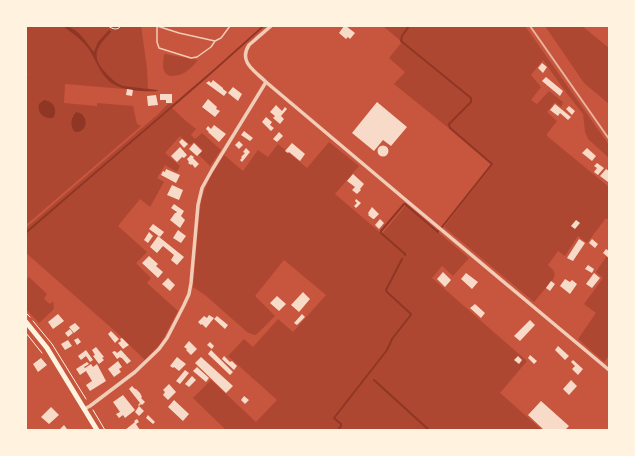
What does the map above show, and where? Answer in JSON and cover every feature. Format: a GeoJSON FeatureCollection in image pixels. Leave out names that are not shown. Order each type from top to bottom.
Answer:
{"type":"FeatureCollection","features":[{"type":"Feature","properties":{"kind":"main road"},"geometry":{"type":"LineString","coordinates":[[26,322],[47,348],[97,430]]}},
{"type":"Feature","properties":{"kind":"street"},"geometry":{"type":"LineString","coordinates":[[271,26],[249,45],[245,55],[247,63],[266,82],[407,202],[609,370]]}},
{"type":"Feature","properties":{"kind":"street"},"geometry":{"type":"LineString","coordinates":[[84,408],[90,406],[135,372],[154,355],[167,338],[189,294],[198,204],[202,188],[266,82]]}},
{"type":"Feature","properties":{"kind":"lane"},"geometry":{"type":"LineString","coordinates":[[215,41],[179,33],[157,26],[157,42],[159,48],[192,58],[197,57],[211,47],[230,26]]}},
{"type":"Feature","properties":{"kind":"path"},"geometry":{"type":"LineString","coordinates":[[108,26],[116,30],[121,26]]}},
{"type":"Feature","properties":{"kind":"path"},"geometry":{"type":"LineString","coordinates":[[26,333],[44,355]]}},
{"type":"Feature","properties":{"kind":"path"},"geometry":{"type":"LineString","coordinates":[[90,406],[105,430]]}},
{"type":"Feature","properties":{"kind":"shaded area"},"geometry":{"type":"Polygon","coordinates":[[[26,26],[141,26],[147,68],[148,89],[123,88],[125,89],[65,84],[64,103],[97,106],[97,103],[133,106],[137,124],[141,126],[26,225],[26,74],[30,75],[26,73],[26,26]],[[76,112],[72,117],[85,123],[84,116],[76,112]]]}},
{"type":"Feature","properties":{"kind":"shaded area"},"geometry":{"type":"Polygon","coordinates":[[[63,26],[77,32],[94,52],[98,42],[109,30],[111,31],[97,51],[100,66],[115,82],[123,86],[158,91],[130,90],[110,82],[103,74],[88,48],[63,26]]]}},
{"type":"Feature","properties":{"kind":"shaded area"},"geometry":{"type":"Polygon","coordinates":[[[262,26],[265,26],[26,234],[26,231],[262,26]]]}},
{"type":"Feature","properties":{"kind":"shaded area"},"geometry":{"type":"Polygon","coordinates":[[[383,26],[525,26],[609,145],[609,158],[588,139],[585,132],[583,114],[543,60],[531,75],[541,87],[531,100],[537,104],[549,91],[563,102],[561,107],[555,102],[547,112],[557,121],[547,136],[609,187],[609,220],[606,218],[587,243],[578,236],[565,256],[558,251],[548,265],[554,272],[554,278],[534,302],[444,227],[493,164],[394,84],[405,72],[389,58],[402,42],[383,26]]]}},
{"type":"Feature","properties":{"kind":"shaded area"},"geometry":{"type":"Polygon","coordinates":[[[545,26],[582,26],[609,48],[609,104],[584,83],[545,26]]]}},
{"type":"Feature","properties":{"kind":"shaded area"},"geometry":{"type":"Polygon","coordinates":[[[165,54],[198,60],[184,73],[171,76],[164,71],[163,68],[165,54]]]}},
{"type":"Feature","properties":{"kind":"shaded area"},"geometry":{"type":"Polygon","coordinates":[[[44,100],[50,102],[54,106],[55,112],[53,118],[44,117],[39,111],[39,104],[44,100]]]}},
{"type":"Feature","properties":{"kind":"shaded area"},"geometry":{"type":"Polygon","coordinates":[[[168,104],[173,104],[26,231],[26,228],[168,104]]]}},
{"type":"Feature","properties":{"kind":"shaded area"},"geometry":{"type":"Polygon","coordinates":[[[172,108],[196,129],[191,135],[195,139],[202,133],[221,150],[210,166],[199,155],[203,150],[194,142],[190,145],[180,136],[165,153],[180,166],[177,172],[165,165],[157,178],[164,182],[150,207],[140,199],[118,226],[147,252],[136,263],[151,278],[147,283],[178,311],[161,343],[145,360],[116,332],[26,253],[26,234],[172,108]]]}},
{"type":"Feature","properties":{"kind":"shaded area"},"geometry":{"type":"Polygon","coordinates":[[[76,112],[83,116],[86,123],[83,129],[75,132],[72,128],[71,122],[76,112]]]}},
{"type":"Feature","properties":{"kind":"shaded area"},"geometry":{"type":"Polygon","coordinates":[[[329,142],[359,166],[335,194],[382,234],[406,205],[469,258],[453,276],[442,266],[432,278],[527,361],[500,393],[542,430],[226,430],[193,398],[211,380],[256,422],[277,400],[228,356],[244,339],[253,347],[278,319],[293,332],[326,295],[284,260],[255,296],[275,316],[255,335],[247,332],[205,295],[193,287],[201,200],[210,177],[224,155],[243,171],[258,150],[268,157],[278,144],[307,168],[329,142]]]}},
{"type":"Feature","properties":{"kind":"shaded area"},"geometry":{"type":"Polygon","coordinates":[[[606,257],[609,259],[609,355],[604,362],[578,339],[596,313],[584,304],[603,278],[596,272],[606,257]]]}},
{"type":"Feature","properties":{"kind":"shaded area"},"geometry":{"type":"Polygon","coordinates":[[[29,277],[47,294],[44,299],[50,304],[53,301],[53,310],[39,323],[26,309],[26,280],[29,277]]]}},
{"type":"Feature","properties":{"kind":"building"},"geometry":{"type":"Polygon","coordinates":[[[344,26],[355,33],[350,39],[348,37],[346,39],[339,33],[344,26]]]}},
{"type":"Feature","properties":{"kind":"building"},"geometry":{"type":"Polygon","coordinates":[[[542,63],[547,67],[543,73],[538,68],[542,63]]]}},
{"type":"Feature","properties":{"kind":"building"},"geometry":{"type":"Polygon","coordinates":[[[546,77],[563,91],[560,96],[542,81],[546,77]]]}},
{"type":"Feature","properties":{"kind":"building"},"geometry":{"type":"Polygon","coordinates":[[[213,80],[227,92],[224,96],[206,83],[209,81],[211,83],[213,80]]]}},
{"type":"Feature","properties":{"kind":"building"},"geometry":{"type":"Polygon","coordinates":[[[233,87],[242,94],[238,101],[228,93],[233,87]]]}},
{"type":"Feature","properties":{"kind":"building"},"geometry":{"type":"Polygon","coordinates":[[[127,89],[133,90],[132,96],[126,95],[127,89]]]}},
{"type":"Feature","properties":{"kind":"building"},"geometry":{"type":"Polygon","coordinates":[[[160,94],[172,94],[172,103],[166,103],[166,100],[160,100],[160,94]]]}},
{"type":"Feature","properties":{"kind":"building"},"geometry":{"type":"Polygon","coordinates":[[[156,95],[158,105],[148,106],[147,96],[156,95]]]}},
{"type":"Feature","properties":{"kind":"building"},"geometry":{"type":"Polygon","coordinates":[[[208,99],[217,107],[216,109],[220,111],[215,117],[202,107],[208,99]]]}},
{"type":"Feature","properties":{"kind":"building"},"geometry":{"type":"Polygon","coordinates":[[[377,102],[407,127],[391,146],[383,140],[374,151],[352,133],[377,102]]]}},
{"type":"Feature","properties":{"kind":"building"},"geometry":{"type":"Polygon","coordinates":[[[555,104],[571,117],[568,120],[560,113],[558,116],[550,110],[555,104]]]}},
{"type":"Feature","properties":{"kind":"building"},"geometry":{"type":"Polygon","coordinates":[[[276,105],[282,111],[285,107],[287,109],[281,116],[284,119],[280,124],[273,118],[275,116],[270,112],[276,105]]]}},
{"type":"Feature","properties":{"kind":"building"},"geometry":{"type":"Polygon","coordinates":[[[569,106],[575,111],[572,115],[566,109],[569,106]]]}},
{"type":"Feature","properties":{"kind":"building"},"geometry":{"type":"Polygon","coordinates":[[[266,117],[272,122],[270,125],[274,128],[271,131],[262,122],[266,117]]]}},
{"type":"Feature","properties":{"kind":"building"},"geometry":{"type":"Polygon","coordinates":[[[214,125],[226,134],[219,142],[206,129],[208,126],[211,129],[214,125]]]}},
{"type":"Feature","properties":{"kind":"building"},"geometry":{"type":"Polygon","coordinates":[[[244,131],[253,138],[250,141],[241,135],[244,131]]]}},
{"type":"Feature","properties":{"kind":"building"},"geometry":{"type":"Polygon","coordinates":[[[279,132],[283,136],[277,142],[273,139],[279,132]]]}},
{"type":"Feature","properties":{"kind":"building"},"geometry":{"type":"Polygon","coordinates":[[[182,139],[188,144],[184,148],[179,142],[182,139]]]}},
{"type":"Feature","properties":{"kind":"building"},"geometry":{"type":"Polygon","coordinates":[[[239,141],[243,145],[239,149],[235,145],[239,141]]]}},
{"type":"Feature","properties":{"kind":"building"},"geometry":{"type":"Polygon","coordinates":[[[194,143],[202,151],[197,156],[189,149],[194,143]]]}},
{"type":"Feature","properties":{"kind":"building"},"geometry":{"type":"Polygon","coordinates":[[[292,143],[305,154],[300,161],[289,152],[288,153],[285,151],[292,143]]]}},
{"type":"Feature","properties":{"kind":"building"},"geometry":{"type":"Polygon","coordinates":[[[383,145],[387,147],[389,151],[387,155],[383,157],[379,155],[377,151],[379,147],[383,145]]]}},
{"type":"Feature","properties":{"kind":"building"},"geometry":{"type":"Polygon","coordinates":[[[180,147],[187,155],[184,158],[182,157],[177,162],[171,156],[180,147]]]}},
{"type":"Feature","properties":{"kind":"building"},"geometry":{"type":"Polygon","coordinates":[[[246,148],[250,152],[242,162],[240,160],[245,153],[243,152],[246,148]]]}},
{"type":"Feature","properties":{"kind":"building"},"geometry":{"type":"Polygon","coordinates":[[[587,148],[596,156],[592,161],[582,153],[587,148]]]}},
{"type":"Feature","properties":{"kind":"building"},"geometry":{"type":"Polygon","coordinates":[[[191,155],[199,164],[195,168],[192,164],[191,165],[188,163],[189,162],[187,159],[191,155]]]}},
{"type":"Feature","properties":{"kind":"building"},"geometry":{"type":"Polygon","coordinates":[[[597,163],[604,168],[598,175],[594,172],[597,168],[594,166],[597,163]]]}},
{"type":"Feature","properties":{"kind":"building"},"geometry":{"type":"Polygon","coordinates":[[[166,169],[180,175],[176,183],[161,175],[166,169]]]}},
{"type":"Feature","properties":{"kind":"building"},"geometry":{"type":"Polygon","coordinates":[[[606,169],[609,171],[608,182],[600,176],[606,169]]]}},
{"type":"Feature","properties":{"kind":"building"},"geometry":{"type":"Polygon","coordinates":[[[353,174],[364,184],[357,194],[352,190],[355,187],[347,181],[353,174]]]}},
{"type":"Feature","properties":{"kind":"building"},"geometry":{"type":"Polygon","coordinates":[[[172,185],[183,190],[179,200],[167,195],[172,185]]]}},
{"type":"Feature","properties":{"kind":"building"},"geometry":{"type":"Polygon","coordinates":[[[356,199],[361,203],[356,208],[354,206],[357,203],[355,201],[356,199]]]}},
{"type":"Feature","properties":{"kind":"building"},"geometry":{"type":"Polygon","coordinates":[[[174,204],[184,211],[181,216],[185,220],[180,228],[170,220],[177,212],[171,208],[174,204]]]}},
{"type":"Feature","properties":{"kind":"building"},"geometry":{"type":"Polygon","coordinates":[[[372,207],[379,214],[374,219],[368,215],[372,207]]]}},
{"type":"Feature","properties":{"kind":"building"},"geometry":{"type":"Polygon","coordinates":[[[380,219],[384,223],[379,229],[375,225],[380,219]]]}},
{"type":"Feature","properties":{"kind":"building"},"geometry":{"type":"Polygon","coordinates":[[[576,220],[580,223],[575,229],[571,226],[576,220]]]}},
{"type":"Feature","properties":{"kind":"building"},"geometry":{"type":"Polygon","coordinates":[[[153,224],[164,232],[160,237],[149,229],[153,224]]]}},
{"type":"Feature","properties":{"kind":"building"},"geometry":{"type":"Polygon","coordinates":[[[178,230],[186,236],[181,243],[173,238],[178,230]]]}},
{"type":"Feature","properties":{"kind":"building"},"geometry":{"type":"Polygon","coordinates":[[[149,232],[153,236],[148,243],[144,240],[149,232]]]}},
{"type":"Feature","properties":{"kind":"building"},"geometry":{"type":"Polygon","coordinates":[[[158,236],[184,257],[177,265],[171,260],[174,255],[163,246],[157,253],[150,247],[158,236]]]}},
{"type":"Feature","properties":{"kind":"building"},"geometry":{"type":"Polygon","coordinates":[[[579,239],[585,243],[573,261],[567,258],[579,239]]]}},
{"type":"Feature","properties":{"kind":"building"},"geometry":{"type":"Polygon","coordinates":[[[592,239],[598,244],[595,248],[589,243],[592,239]]]}},
{"type":"Feature","properties":{"kind":"building"},"geometry":{"type":"Polygon","coordinates":[[[606,249],[609,251],[609,258],[603,253],[606,249]]]}},
{"type":"Feature","properties":{"kind":"building"},"geometry":{"type":"Polygon","coordinates":[[[149,256],[158,264],[156,266],[163,272],[158,278],[142,263],[149,256]]]}},
{"type":"Feature","properties":{"kind":"building"},"geometry":{"type":"Polygon","coordinates":[[[588,265],[594,269],[592,273],[585,269],[588,265]]]}},
{"type":"Feature","properties":{"kind":"building"},"geometry":{"type":"Polygon","coordinates":[[[443,272],[451,280],[445,287],[437,279],[443,272]]]}},
{"type":"Feature","properties":{"kind":"building"},"geometry":{"type":"Polygon","coordinates":[[[466,273],[478,282],[472,289],[461,279],[466,273]]]}},
{"type":"Feature","properties":{"kind":"building"},"geometry":{"type":"Polygon","coordinates":[[[594,273],[600,278],[592,288],[586,284],[594,273]]]}},
{"type":"Feature","properties":{"kind":"building"},"geometry":{"type":"Polygon","coordinates":[[[168,278],[175,285],[170,291],[162,284],[168,278]]]}},
{"type":"Feature","properties":{"kind":"building"},"geometry":{"type":"Polygon","coordinates":[[[565,279],[570,282],[572,280],[577,284],[570,294],[560,286],[565,279]]]}},
{"type":"Feature","properties":{"kind":"building"},"geometry":{"type":"Polygon","coordinates":[[[551,281],[555,284],[550,291],[546,288],[551,281]]]}},
{"type":"Feature","properties":{"kind":"building"},"geometry":{"type":"Polygon","coordinates":[[[303,292],[310,299],[299,312],[291,305],[303,292]]]}},
{"type":"Feature","properties":{"kind":"building"},"geometry":{"type":"Polygon","coordinates":[[[277,296],[286,304],[279,311],[270,303],[277,296]]]}},
{"type":"Feature","properties":{"kind":"building"},"geometry":{"type":"Polygon","coordinates":[[[475,304],[485,313],[481,318],[470,308],[475,304]]]}},
{"type":"Feature","properties":{"kind":"building"},"geometry":{"type":"Polygon","coordinates":[[[58,314],[64,321],[53,329],[48,322],[58,314]]]}},
{"type":"Feature","properties":{"kind":"building"},"geometry":{"type":"Polygon","coordinates":[[[302,314],[305,317],[297,325],[294,323],[302,314]]]}},
{"type":"Feature","properties":{"kind":"building"},"geometry":{"type":"Polygon","coordinates":[[[209,315],[214,318],[206,328],[198,322],[204,316],[207,318],[209,315]]]}},
{"type":"Feature","properties":{"kind":"building"},"geometry":{"type":"Polygon","coordinates":[[[217,316],[228,325],[225,329],[214,319],[217,316]]]}},
{"type":"Feature","properties":{"kind":"building"},"geometry":{"type":"Polygon","coordinates":[[[530,320],[535,325],[520,341],[514,336],[530,320]]]}},
{"type":"Feature","properties":{"kind":"building"},"geometry":{"type":"Polygon","coordinates":[[[75,323],[80,328],[74,333],[69,327],[75,323]]]}},
{"type":"Feature","properties":{"kind":"building"},"geometry":{"type":"Polygon","coordinates":[[[70,329],[73,333],[68,337],[65,333],[70,329]]]}},
{"type":"Feature","properties":{"kind":"building"},"geometry":{"type":"Polygon","coordinates":[[[111,331],[119,339],[115,343],[108,334],[111,331]]]}},
{"type":"Feature","properties":{"kind":"building"},"geometry":{"type":"Polygon","coordinates":[[[78,338],[81,342],[77,345],[74,340],[78,338]]]}},
{"type":"Feature","properties":{"kind":"building"},"geometry":{"type":"Polygon","coordinates":[[[122,338],[129,345],[123,349],[118,343],[122,338]]]}},
{"type":"Feature","properties":{"kind":"building"},"geometry":{"type":"Polygon","coordinates":[[[68,340],[72,346],[65,350],[61,344],[68,340]]]}},
{"type":"Feature","properties":{"kind":"building"},"geometry":{"type":"Polygon","coordinates":[[[189,341],[197,349],[191,355],[184,347],[189,341]]]}},
{"type":"Feature","properties":{"kind":"building"},"geometry":{"type":"Polygon","coordinates":[[[210,342],[214,346],[212,349],[207,345],[210,342]]]}},
{"type":"Feature","properties":{"kind":"building"},"geometry":{"type":"Polygon","coordinates":[[[558,346],[569,356],[565,360],[555,350],[558,346]]]}},
{"type":"Feature","properties":{"kind":"building"},"geometry":{"type":"Polygon","coordinates":[[[96,347],[104,357],[102,358],[104,360],[99,364],[93,356],[95,355],[92,350],[96,347]]]}},
{"type":"Feature","properties":{"kind":"building"},"geometry":{"type":"Polygon","coordinates":[[[86,350],[93,360],[90,362],[86,356],[81,360],[78,356],[86,350]]]}},
{"type":"Feature","properties":{"kind":"building"},"geometry":{"type":"Polygon","coordinates":[[[121,350],[131,361],[127,364],[120,357],[117,359],[112,352],[115,351],[117,353],[121,350]]]}},
{"type":"Feature","properties":{"kind":"building"},"geometry":{"type":"Polygon","coordinates":[[[211,350],[233,372],[230,375],[208,354],[211,350]]]}},
{"type":"Feature","properties":{"kind":"building"},"geometry":{"type":"Polygon","coordinates":[[[530,355],[537,361],[534,364],[528,358],[530,355]]]}},
{"type":"Feature","properties":{"kind":"building"},"geometry":{"type":"Polygon","coordinates":[[[224,356],[237,366],[234,370],[222,359],[224,356]]]}},
{"type":"Feature","properties":{"kind":"building"},"geometry":{"type":"Polygon","coordinates":[[[518,356],[522,360],[519,364],[514,360],[518,356]]]}},
{"type":"Feature","properties":{"kind":"building"},"geometry":{"type":"Polygon","coordinates":[[[177,357],[186,364],[179,371],[170,366],[177,357]]]}},
{"type":"Feature","properties":{"kind":"building"},"geometry":{"type":"Polygon","coordinates":[[[201,357],[233,386],[226,393],[195,363],[201,357]]]}},
{"type":"Feature","properties":{"kind":"building"},"geometry":{"type":"Polygon","coordinates":[[[41,358],[47,365],[38,372],[33,364],[41,358]]]}},
{"type":"Feature","properties":{"kind":"building"},"geometry":{"type":"Polygon","coordinates":[[[573,360],[583,369],[578,375],[572,369],[575,366],[571,362],[573,360]]]}},
{"type":"Feature","properties":{"kind":"building"},"geometry":{"type":"Polygon","coordinates":[[[118,361],[122,367],[119,369],[121,372],[114,377],[108,369],[118,361]]]}},
{"type":"Feature","properties":{"kind":"building"},"geometry":{"type":"Polygon","coordinates":[[[87,362],[89,364],[84,367],[85,368],[91,364],[93,367],[97,364],[106,381],[90,391],[86,385],[92,381],[86,371],[80,375],[76,369],[87,362]]]}},
{"type":"Feature","properties":{"kind":"building"},"geometry":{"type":"Polygon","coordinates":[[[197,367],[209,378],[206,382],[193,371],[197,367]]]}},
{"type":"Feature","properties":{"kind":"building"},"geometry":{"type":"Polygon","coordinates":[[[185,370],[189,373],[180,384],[176,381],[185,370]]]}},
{"type":"Feature","properties":{"kind":"building"},"geometry":{"type":"Polygon","coordinates":[[[192,376],[196,380],[189,387],[185,384],[192,376]]]}},
{"type":"Feature","properties":{"kind":"building"},"geometry":{"type":"Polygon","coordinates":[[[571,380],[577,386],[569,395],[563,389],[571,380]]]}},
{"type":"Feature","properties":{"kind":"building"},"geometry":{"type":"Polygon","coordinates":[[[169,384],[176,392],[168,400],[163,395],[165,392],[163,390],[169,384]]]}},
{"type":"Feature","properties":{"kind":"building"},"geometry":{"type":"Polygon","coordinates":[[[132,386],[140,393],[141,398],[145,402],[142,405],[138,405],[140,403],[129,389],[132,386]]]}},
{"type":"Feature","properties":{"kind":"building"},"geometry":{"type":"Polygon","coordinates":[[[123,395],[135,410],[125,418],[123,415],[119,418],[116,414],[120,412],[113,402],[123,395]]]}},
{"type":"Feature","properties":{"kind":"building"},"geometry":{"type":"Polygon","coordinates":[[[244,396],[249,400],[245,404],[241,400],[244,396]]]}},
{"type":"Feature","properties":{"kind":"building"},"geometry":{"type":"Polygon","coordinates":[[[174,400],[189,414],[183,421],[168,407],[174,400]]]}},
{"type":"Feature","properties":{"kind":"building"},"geometry":{"type":"Polygon","coordinates":[[[541,401],[569,426],[566,429],[567,430],[544,430],[528,415],[541,401]]]}},
{"type":"Feature","properties":{"kind":"building"},"geometry":{"type":"Polygon","coordinates":[[[139,406],[144,411],[139,416],[135,412],[139,406]]]}},
{"type":"Feature","properties":{"kind":"building"},"geometry":{"type":"Polygon","coordinates":[[[51,407],[59,415],[49,424],[41,417],[51,407]]]}},
{"type":"Feature","properties":{"kind":"building"},"geometry":{"type":"Polygon","coordinates":[[[148,415],[155,422],[153,424],[146,418],[148,415]]]}},
{"type":"Feature","properties":{"kind":"building"},"geometry":{"type":"Polygon","coordinates":[[[137,419],[139,422],[136,424],[140,430],[125,430],[135,422],[134,421],[137,419]]]}},
{"type":"Feature","properties":{"kind":"building"},"geometry":{"type":"Polygon","coordinates":[[[64,425],[67,429],[59,430],[64,425]]]}},
{"type":"Feature","properties":{"kind":"waterway"},"geometry":{"type":"LineString","coordinates":[[409,26],[402,36],[401,41],[471,98],[471,102],[449,124],[450,128],[492,164],[442,227]]}},
{"type":"Feature","properties":{"kind":"waterway"},"geometry":{"type":"LineString","coordinates":[[405,255],[381,233],[381,231],[404,204],[438,231]]}},
{"type":"Feature","properties":{"kind":"waterway"},"geometry":{"type":"LineString","coordinates":[[338,430],[341,424],[334,418],[387,350],[392,339],[411,314],[386,290],[402,259]]}},
{"type":"Feature","properties":{"kind":"waterway"},"geometry":{"type":"LineString","coordinates":[[374,380],[429,430]]}},
{"type":"Feature","properties":{"kind":"railway"},"geometry":{"type":"LineString","coordinates":[[530,26],[609,139]]}}]}
